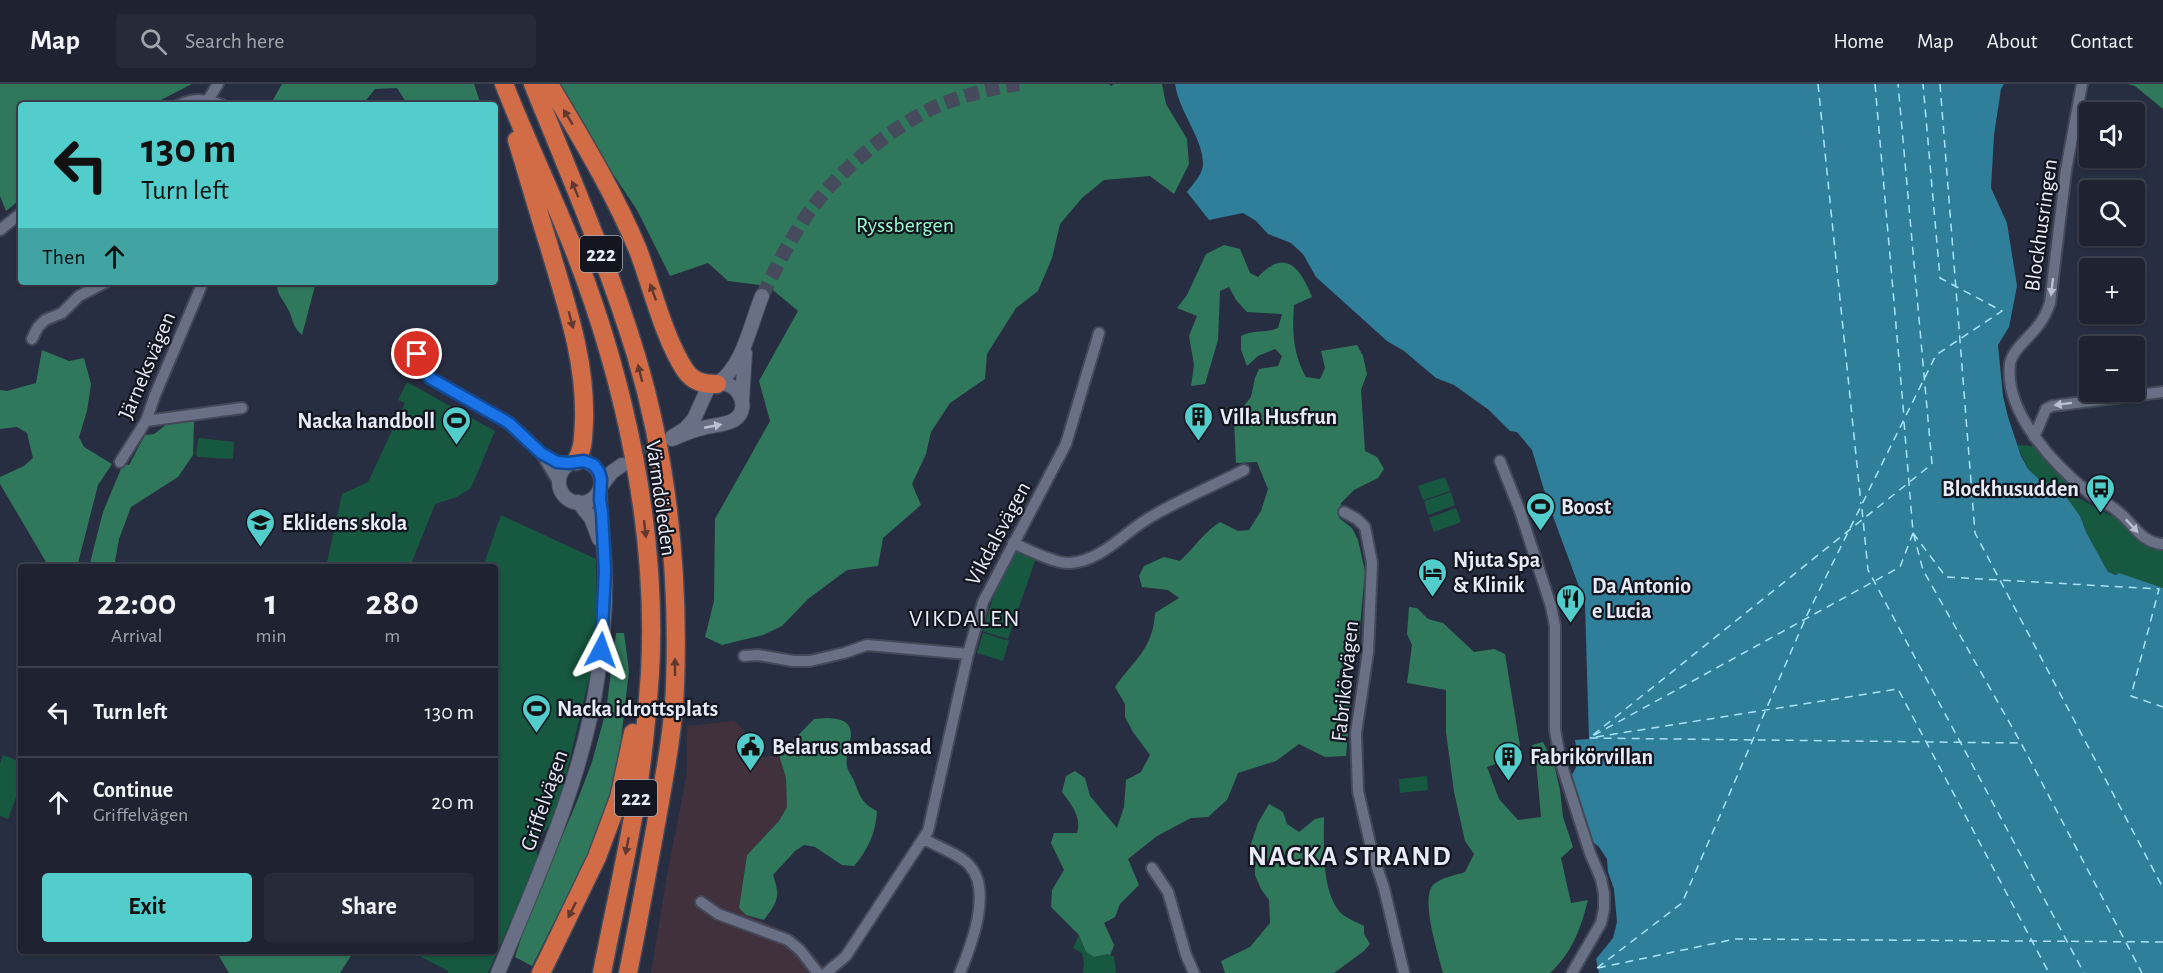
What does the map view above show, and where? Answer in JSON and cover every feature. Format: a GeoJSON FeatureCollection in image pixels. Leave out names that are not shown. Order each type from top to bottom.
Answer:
{"type":"FeatureCollection","features":[{"type":"Feature","properties":{"kind":"highway"},"geometry":{"type":"LineString","coordinates":[[502,84],[579,351],[584,390],[584,419],[579,463]]}},
{"type":"Feature","properties":{"kind":"highway","name":"Värmdöleden"},"geometry":{"type":"LineString","coordinates":[[502,84],[575,251],[609,357],[637,471],[647,547],[651,621],[650,674],[636,800],[602,973]]}},
{"type":"Feature","properties":{"kind":"highway","name":"Värmdöleden"},"geometry":{"type":"LineString","coordinates":[[533,84],[616,294],[636,357],[654,430],[669,518],[674,574],[675,687],[670,747],[628,973]]}},
{"type":"Feature","properties":{"kind":"highway"},"geometry":{"type":"LineString","coordinates":[[549,84],[614,198],[685,370],[696,381],[717,384]]}},
{"type":"Feature","properties":{"kind":"highway"},"geometry":{"type":"LineString","coordinates":[[541,973],[597,857],[619,798],[633,735],[651,621]]}},
{"type":"Feature","properties":{"kind":"highway"},"geometry":{"type":"LineString","coordinates":[[638,973],[661,836],[670,747]]}},
{"type":"Feature","properties":{"kind":"street"},"geometry":{"type":"LineString","coordinates":[[208,100],[218,84]]}},
{"type":"Feature","properties":{"kind":"street","name":"Blockhusringen"},"geometry":{"type":"LineString","coordinates":[[2082,84],[2066,170],[2050,303],[2042,320],[2011,361],[2011,381],[2014,395],[2034,437],[2066,473],[2091,495],[2117,510],[2140,535],[2150,542],[2163,544]]}},
{"type":"Feature","properties":{"kind":"street"},"geometry":{"type":"LineString","coordinates":[[186,102],[208,100],[214,102]]}},
{"type":"Feature","properties":{"kind":"street"},"geometry":{"type":"LineString","coordinates":[[0,230],[18,215]]}},
{"type":"Feature","properties":{"kind":"street"},"geometry":{"type":"LineString","coordinates":[[32,339],[38,327],[45,320],[62,313],[79,296],[100,285]]}},
{"type":"Feature","properties":{"kind":"street","name":"Järneksvägen"},"geometry":{"type":"LineString","coordinates":[[120,462],[146,421],[202,285]]}},
{"type":"Feature","properties":{"kind":"street"},"geometry":{"type":"LineString","coordinates":[[748,334],[742,367],[740,413],[733,421],[701,428],[672,438],[689,425],[696,415],[705,392],[726,376],[735,365],[762,296]]}},
{"type":"Feature","properties":{"kind":"street","name":"Vikdalsvägen"},"geometry":{"type":"LineString","coordinates":[[826,973],[846,956],[924,839],[932,818],[968,654],[982,602],[1066,444],[1099,333]]}},
{"type":"Feature","properties":{"kind":"street"},"geometry":{"type":"LineString","coordinates":[[417,354],[430,378],[509,423],[541,453],[557,462],[622,464],[612,472],[592,499],[578,502],[564,495],[541,453]]}},
{"type":"Feature","properties":{"kind":"street"},"geometry":{"type":"LineString","coordinates":[[717,384],[734,387],[742,402]]}},
{"type":"Feature","properties":{"kind":"street"},"geometry":{"type":"LineString","coordinates":[[2034,437],[2046,409],[2052,406],[2163,392]]}},
{"type":"Feature","properties":{"kind":"street"},"geometry":{"type":"LineString","coordinates":[[146,421],[242,408]]}},
{"type":"Feature","properties":{"kind":"street"},"geometry":{"type":"LineString","coordinates":[[1500,461],[1520,511],[1551,606],[1555,626],[1555,730],[1561,763],[1590,853],[1601,879],[1604,894],[1601,923],[1572,973]]}},
{"type":"Feature","properties":{"kind":"street"},"geometry":{"type":"LineString","coordinates":[[560,485],[561,473],[579,463]]}},
{"type":"Feature","properties":{"kind":"street"},"geometry":{"type":"LineString","coordinates":[[579,463],[600,476],[601,487]]}},
{"type":"Feature","properties":{"kind":"street"},"geometry":{"type":"LineString","coordinates":[[1013,543],[1063,562],[1076,562],[1108,550],[1122,536],[1150,518],[1244,470]]}},
{"type":"Feature","properties":{"kind":"street","name":"Griffelvägen"},"geometry":{"type":"LineString","coordinates":[[498,973],[550,847],[588,730],[601,650],[604,605],[601,487]]}},
{"type":"Feature","properties":{"kind":"street","name":"Griffelvägen"},"geometry":{"type":"LineString","coordinates":[[578,502],[591,518],[604,562]]}},
{"type":"Feature","properties":{"kind":"street","name":"Fabrikörvägen"},"geometry":{"type":"LineString","coordinates":[[1344,512],[1357,519],[1365,527],[1371,552],[1370,631],[1356,733],[1358,791],[1403,971]]}},
{"type":"Feature","properties":{"kind":"street"},"geometry":{"type":"LineString","coordinates":[[744,656],[758,655],[793,661],[810,661],[867,645],[968,654]]}},
{"type":"Feature","properties":{"kind":"street"},"geometry":{"type":"LineString","coordinates":[[924,839],[970,865],[979,883],[976,930],[960,973]]}},
{"type":"Feature","properties":{"kind":"street"},"geometry":{"type":"LineString","coordinates":[[1152,868],[1168,892],[1186,955],[1194,973]]}},
{"type":"Feature","properties":{"kind":"street"},"geometry":{"type":"LineString","coordinates":[[701,902],[718,914],[788,940],[800,950],[818,973]]}},
{"type":"Feature","properties":{"kind":"shaded area"},"geometry":{"type":"Polygon","coordinates":[[[734,721],[741,727],[762,757],[779,755],[786,778],[787,807],[779,821],[747,855],[739,908],[746,915],[790,933],[813,954],[829,973],[651,973],[687,773],[687,726],[734,721]]]}},
{"type":"Feature","properties":{"kind":"green space"},"geometry":{"type":"Polygon","coordinates":[[[0,84],[192,84],[157,102],[18,102],[18,201],[6,211],[0,196],[0,84]]]}},
{"type":"Feature","properties":{"kind":"green space"},"geometry":{"type":"Polygon","coordinates":[[[282,84],[474,84],[480,102],[406,102],[397,88],[375,89],[364,102],[272,102],[282,84]]]}},
{"type":"Feature","properties":{"kind":"green space","name":"Ryssbergen"},"geometry":{"type":"Polygon","coordinates":[[[553,84],[1109,84],[1111,86],[1114,84],[1162,84],[1166,104],[1187,139],[1189,164],[1174,194],[1150,176],[1104,180],[1082,198],[1060,224],[1052,258],[1038,291],[1016,308],[987,354],[985,379],[950,403],[931,432],[926,454],[912,484],[921,505],[883,538],[878,566],[847,570],[808,599],[782,626],[763,635],[722,645],[705,637],[714,601],[715,519],[770,421],[759,381],[798,311],[768,286],[728,281],[708,263],[670,276],[637,210],[553,84]]]}},
{"type":"Feature","properties":{"kind":"green space"},"geometry":{"type":"Polygon","coordinates":[[[2128,84],[2163,84],[2163,109],[2135,86],[2128,84]]]}},
{"type":"Feature","properties":{"kind":"green space"},"geometry":{"type":"Polygon","coordinates":[[[1224,245],[1240,249],[1250,273],[1258,277],[1268,268],[1284,263],[1291,265],[1302,277],[1312,297],[1294,305],[1293,334],[1298,360],[1306,377],[1320,379],[1325,368],[1321,351],[1357,345],[1363,356],[1367,374],[1361,390],[1365,451],[1377,457],[1384,469],[1378,478],[1354,490],[1341,503],[1339,518],[1352,528],[1358,540],[1365,571],[1359,637],[1350,658],[1340,670],[1338,685],[1352,689],[1346,756],[1325,757],[1299,744],[1276,761],[1238,773],[1227,800],[1208,817],[1191,818],[1157,836],[1128,859],[1139,885],[1120,904],[1115,917],[1104,923],[1114,945],[1110,956],[1108,954],[1094,957],[1086,952],[1079,935],[1051,907],[1052,890],[1064,870],[1051,843],[1054,833],[1077,833],[1077,816],[1062,792],[1066,776],[1075,771],[1085,778],[1090,796],[1117,828],[1124,807],[1126,780],[1141,772],[1150,755],[1125,717],[1125,704],[1115,687],[1151,636],[1155,613],[1179,598],[1168,590],[1142,587],[1139,576],[1144,566],[1164,557],[1180,561],[1203,536],[1220,522],[1238,531],[1249,530],[1261,511],[1268,489],[1257,462],[1236,463],[1234,419],[1251,397],[1259,369],[1278,366],[1282,356],[1275,349],[1258,356],[1247,366],[1241,350],[1241,336],[1278,328],[1282,314],[1247,312],[1236,300],[1229,287],[1220,291],[1218,340],[1205,384],[1191,386],[1194,365],[1189,336],[1197,316],[1177,308],[1187,295],[1206,254],[1224,245]]]}},
{"type":"Feature","properties":{"kind":"green space"},"geometry":{"type":"Polygon","coordinates":[[[315,285],[302,335],[294,325],[277,286],[315,285]]]}},
{"type":"Feature","properties":{"kind":"green space"},"geometry":{"type":"Polygon","coordinates":[[[42,350],[69,361],[84,358],[91,384],[87,411],[79,437],[84,447],[112,464],[98,485],[78,564],[47,564],[0,484],[0,477],[24,466],[33,458],[27,433],[17,427],[0,429],[0,390],[7,391],[36,383],[42,350]]]}},
{"type":"Feature","properties":{"kind":"green space"},"geometry":{"type":"Polygon","coordinates":[[[407,382],[495,431],[471,488],[457,497],[435,504],[411,564],[327,564],[342,494],[368,482],[405,403],[398,400],[407,382]]]}},
{"type":"Feature","properties":{"kind":"green space"},"geometry":{"type":"Polygon","coordinates":[[[194,420],[193,455],[178,477],[131,507],[119,539],[115,564],[90,564],[103,512],[123,464],[129,465],[145,435],[154,434],[167,424],[194,420]]]}},
{"type":"Feature","properties":{"kind":"green space"},"geometry":{"type":"Polygon","coordinates":[[[200,438],[234,442],[233,459],[198,457],[196,455],[200,438]]]}},
{"type":"Feature","properties":{"kind":"green space"},"geometry":{"type":"Polygon","coordinates":[[[2017,445],[2035,446],[2065,479],[2073,495],[2119,520],[2138,540],[2163,551],[2163,588],[2108,572],[2080,516],[2058,489],[2040,480],[2028,469],[2017,445]]]}},
{"type":"Feature","properties":{"kind":"green space"},"geometry":{"type":"Polygon","coordinates":[[[1445,477],[1450,491],[1423,500],[1418,486],[1445,477]]]}},
{"type":"Feature","properties":{"kind":"green space"},"geometry":{"type":"Polygon","coordinates":[[[1451,492],[1455,505],[1428,515],[1424,501],[1451,492]]]}},
{"type":"Feature","properties":{"kind":"green space"},"geometry":{"type":"Polygon","coordinates":[[[1456,508],[1461,522],[1434,532],[1429,518],[1456,508]]]}},
{"type":"Feature","properties":{"kind":"green space","name":"Nacka idrottsplats"},"geometry":{"type":"Polygon","coordinates":[[[501,515],[596,559],[597,605],[590,674],[562,793],[551,825],[540,835],[536,848],[538,859],[498,950],[498,564],[484,564],[501,515]]]}},
{"type":"Feature","properties":{"kind":"green space"},"geometry":{"type":"Polygon","coordinates":[[[1019,551],[1036,558],[1008,639],[982,631],[999,581],[1015,552],[1019,551]]]}},
{"type":"Feature","properties":{"kind":"green space"},"geometry":{"type":"Polygon","coordinates":[[[1409,607],[1417,608],[1428,619],[1443,623],[1474,652],[1494,649],[1505,654],[1520,746],[1516,757],[1487,767],[1499,799],[1518,820],[1541,817],[1536,761],[1532,745],[1543,742],[1554,764],[1563,817],[1573,847],[1561,858],[1571,903],[1588,900],[1575,940],[1550,973],[1443,973],[1429,913],[1430,891],[1437,882],[1465,872],[1474,854],[1465,841],[1454,792],[1446,732],[1446,690],[1407,683],[1412,645],[1407,634],[1409,607]]]}},
{"type":"Feature","properties":{"kind":"green space"},"geometry":{"type":"Polygon","coordinates":[[[616,633],[624,633],[629,671],[618,766],[609,806],[589,853],[532,966],[515,957],[530,910],[592,762],[606,711],[616,633]]]}},
{"type":"Feature","properties":{"kind":"green space"},"geometry":{"type":"Polygon","coordinates":[[[983,633],[1009,641],[1003,661],[977,653],[983,633]]]}},
{"type":"Feature","properties":{"kind":"green space"},"geometry":{"type":"Polygon","coordinates":[[[827,718],[847,723],[850,729],[848,768],[863,800],[877,811],[870,840],[854,866],[842,865],[815,847],[804,845],[795,851],[773,875],[777,895],[772,909],[764,920],[746,915],[739,908],[747,855],[779,821],[787,807],[786,778],[779,755],[814,719],[827,718]]]}},
{"type":"Feature","properties":{"kind":"green space"},"geometry":{"type":"Polygon","coordinates":[[[3,755],[18,761],[18,792],[8,819],[0,816],[0,764],[3,755]]]}},
{"type":"Feature","properties":{"kind":"green space"},"geometry":{"type":"Polygon","coordinates":[[[1427,776],[1428,790],[1400,793],[1399,779],[1427,776]]]}},
{"type":"Feature","properties":{"kind":"green space"},"geometry":{"type":"Polygon","coordinates":[[[1269,804],[1283,812],[1287,824],[1299,832],[1315,819],[1324,817],[1324,853],[1329,892],[1340,912],[1364,926],[1364,934],[1370,944],[1334,973],[1225,973],[1221,961],[1250,947],[1270,923],[1269,900],[1255,875],[1255,857],[1250,847],[1258,823],[1269,804]]]}},
{"type":"Feature","properties":{"kind":"green space"},"geometry":{"type":"Polygon","coordinates":[[[1079,935],[1086,952],[1094,957],[1108,954],[1114,956],[1116,973],[1083,973],[1082,953],[1073,948],[1079,935]]]}},
{"type":"Feature","properties":{"kind":"green space"},"geometry":{"type":"Polygon","coordinates":[[[218,954],[352,954],[340,973],[229,973],[218,954]]]}},
{"type":"Feature","properties":{"kind":"green space","name":"Nacka idrottsplats"},"geometry":{"type":"Polygon","coordinates":[[[416,954],[496,954],[488,973],[448,973],[416,954]]]}},
{"type":"Feature","properties":{"kind":"water"},"geometry":{"type":"Polygon","coordinates":[[[1175,84],[2004,84],[2001,89],[1994,135],[1991,188],[2007,223],[2017,286],[2009,327],[1998,345],[2003,396],[2008,417],[2021,456],[2028,469],[2040,480],[2058,489],[2067,498],[2080,516],[2108,572],[2116,575],[2119,573],[2163,588],[2163,973],[1599,973],[1596,959],[1613,938],[1617,922],[1614,889],[1608,872],[1607,859],[1593,842],[1572,775],[1578,758],[1575,740],[1589,739],[1585,603],[1532,450],[1517,432],[1510,431],[1489,410],[1454,385],[1436,378],[1404,351],[1387,341],[1316,277],[1303,254],[1291,243],[1268,234],[1256,221],[1243,213],[1209,220],[1187,192],[1201,171],[1202,154],[1181,105],[1175,84]]]}},
{"type":"Feature","properties":{"kind":"ferry route"},"geometry":{"type":"LineString","coordinates":[[1818,84],[1861,504]]}},
{"type":"Feature","properties":{"kind":"ferry route"},"geometry":{"type":"LineString","coordinates":[[1875,84],[1904,417]]}},
{"type":"Feature","properties":{"kind":"ferry route"},"geometry":{"type":"LineString","coordinates":[[1593,735],[1932,464],[1898,84]]}},
{"type":"Feature","properties":{"kind":"ferry route"},"geometry":{"type":"LineString","coordinates":[[1597,968],[1682,903],[1807,615],[1936,355],[2002,311],[1940,278],[1923,84]]}},
{"type":"Feature","properties":{"kind":"ferry route"},"geometry":{"type":"LineString","coordinates":[[1940,84],[1975,533],[2163,888]]}},
{"type":"Feature","properties":{"kind":"ferry route"},"geometry":{"type":"LineString","coordinates":[[1904,422],[1913,532],[1923,570],[2021,743],[2142,973]]}},
{"type":"Feature","properties":{"kind":"ferry route"},"geometry":{"type":"LineString","coordinates":[[1862,509],[1868,570],[2084,973]]}},
{"type":"Feature","properties":{"kind":"ferry route"},"geometry":{"type":"LineString","coordinates":[[1913,533],[1900,567],[1589,738],[2021,743]]}},
{"type":"Feature","properties":{"kind":"ferry route"},"geometry":{"type":"LineString","coordinates":[[1913,533],[1946,577],[2159,589],[2131,696],[2163,707]]}},
{"type":"Feature","properties":{"kind":"ferry route"},"geometry":{"type":"LineString","coordinates":[[1596,737],[1898,689],[2049,973]]}},
{"type":"Feature","properties":{"kind":"ferry route"},"geometry":{"type":"LineString","coordinates":[[1598,968],[1735,939],[2163,942]]}},
{"type":"Feature","properties":{"kind":"tunnel"},"geometry":{"type":"LineString","coordinates":[[762,296],[791,240],[812,208],[836,179],[866,152],[898,128],[940,105],[974,94],[1019,84]]}},
{"type":"Feature","properties":{"kind":"tunnel"},"geometry":{"type":"LineString","coordinates":[[626,462],[665,442]]}},
{"type":"Feature","properties":{"kind":"place","name":"Villa Husfrun"},"geometry":{"type":"Point","coordinates":[1199,442]}},
{"type":"Feature","properties":{"kind":"place","name":"Nacka handboll"},"geometry":{"type":"Point","coordinates":[456,446]}},
{"type":"Feature","properties":{"kind":"place","name":"Blockhusudden"},"geometry":{"type":"Point","coordinates":[2100,514]}},
{"type":"Feature","properties":{"kind":"place","name":"Boost"},"geometry":{"type":"Point","coordinates":[1540,532]}},
{"type":"Feature","properties":{"kind":"place","name":"Eklidens skola"},"geometry":{"type":"Point","coordinates":[261,548]}},
{"type":"Feature","properties":{"kind":"place","name":"Njuta Spa & Klinik"},"geometry":{"type":"Point","coordinates":[1432,598]}},
{"type":"Feature","properties":{"kind":"place","name":"Da Antonio e Lucia"},"geometry":{"type":"Point","coordinates":[1571,624]}},
{"type":"Feature","properties":{"kind":"place","name":"Nacka idrottsplats"},"geometry":{"type":"Point","coordinates":[536,734]}},
{"type":"Feature","properties":{"kind":"place","name":"Belarus ambassad"},"geometry":{"type":"Point","coordinates":[751,772]}},
{"type":"Feature","properties":{"kind":"place","name":"Fabrikörvillan"},"geometry":{"type":"Point","coordinates":[1509,782]}},
{"type":"Feature","properties":{"kind":"district","name":"VIKDALEN"},"geometry":{"type":"Point","coordinates":[965,618]}},
{"type":"Feature","properties":{"kind":"district","name":"NACKA STRAND"},"geometry":{"type":"Point","coordinates":[1350,855]}},
{"type":"Feature","properties":{"kind":"route"},"geometry":{"type":"LineString","coordinates":[[417,354],[430,378],[509,423],[541,453],[557,462],[584,461],[594,465],[599,472],[605,571],[601,650]]}}]}
